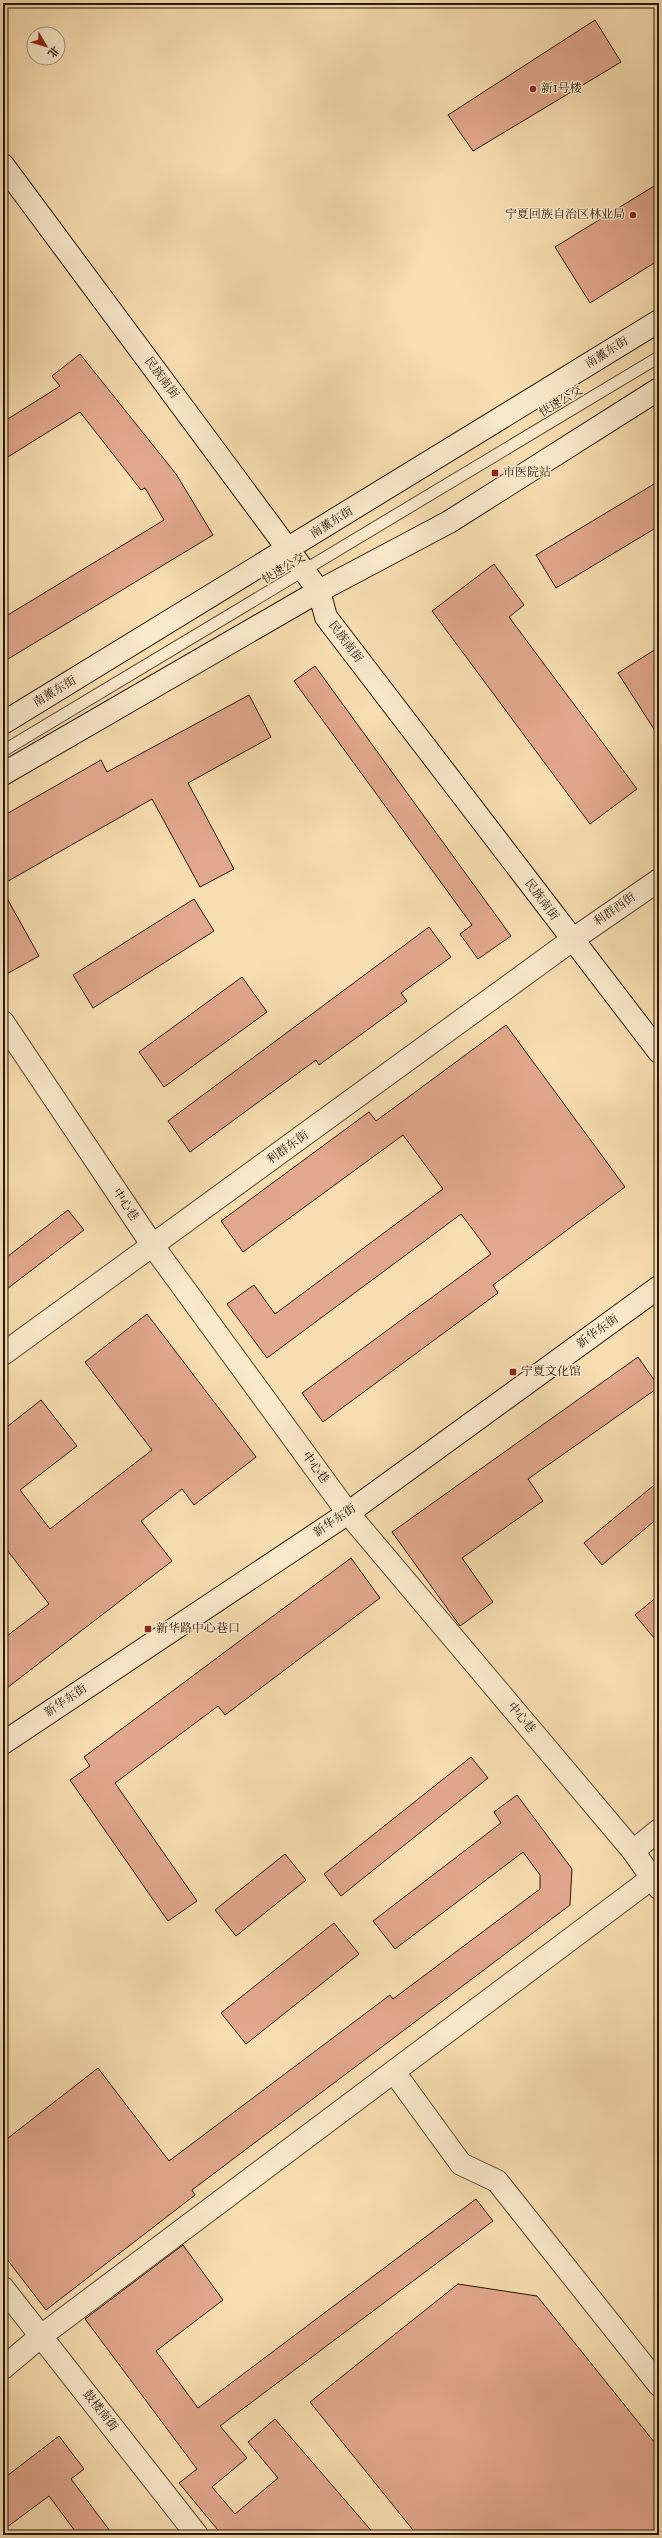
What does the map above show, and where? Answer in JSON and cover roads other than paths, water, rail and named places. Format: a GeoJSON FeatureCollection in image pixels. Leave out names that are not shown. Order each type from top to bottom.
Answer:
{"type":"FeatureCollection","features":[{"type":"Feature","properties":{"kind":"street","name":"民族南街"},"geometry":{"type":"LineString","coordinates":[[3,165],[319,591],[326,617],[659,1052]]}},
{"type":"Feature","properties":{"kind":"street","name":"南薰东街"},"geometry":{"type":"LineString","coordinates":[[3,723],[289,550],[659,322]]}},
{"type":"Feature","properties":{"kind":"street"},"geometry":{"type":"LineString","coordinates":[[3,774],[319,591],[449,522],[659,389]]}},
{"type":"Feature","properties":{"kind":"street","name":"利群西街"},"geometry":{"type":"LineString","coordinates":[[572,940],[659,880]]}},
{"type":"Feature","properties":{"kind":"street","name":"利群东街"},"geometry":{"type":"LineString","coordinates":[[3,1354],[572,940]]}},
{"type":"Feature","properties":{"kind":"street","name":"中心巷"},"geometry":{"type":"LineString","coordinates":[[3,1022],[153,1246],[348,1512],[633,1851],[656,1883]]}},
{"type":"Feature","properties":{"kind":"street","name":"新华东街"},"geometry":{"type":"LineString","coordinates":[[3,1743],[348,1512],[659,1288]]}},
{"type":"Feature","properties":{"kind":"street"},"geometry":{"type":"LineString","coordinates":[[633,1851],[659,1830]]}},
{"type":"Feature","properties":{"kind":"street"},"geometry":{"type":"LineString","coordinates":[[3,2368],[41,2336],[394,2072],[656,1883]]}},
{"type":"Feature","properties":{"kind":"street"},"geometry":{"type":"LineString","coordinates":[[394,2072],[461,2164],[497,2181],[659,2385]]}},
{"type":"Feature","properties":{"kind":"street","name":"鼓楼南街"},"geometry":{"type":"LineString","coordinates":[[3,2288],[197,2535]]}},
{"type":"Feature","properties":{"kind":"lane","name":"快速公交"},"geometry":{"type":"LineString","coordinates":[[3,752],[305,572],[659,357]]}},
{"type":"Feature","properties":{"kind":"place","name":"新1号楼"},"geometry":{"type":"Point","coordinates":[533,89]}},
{"type":"Feature","properties":{"kind":"place","name":"宁夏回族自治区林业局"},"geometry":{"type":"Point","coordinates":[633,215]}},
{"type":"Feature","properties":{"kind":"place","name":"市医院站"},"geometry":{"type":"Point","coordinates":[495,473]}},
{"type":"Feature","properties":{"kind":"place","name":"宁夏文化馆"},"geometry":{"type":"Point","coordinates":[513,1372]}},
{"type":"Feature","properties":{"kind":"place","name":"新华路中心巷口"},"geometry":{"type":"Point","coordinates":[148,1629]}}]}
